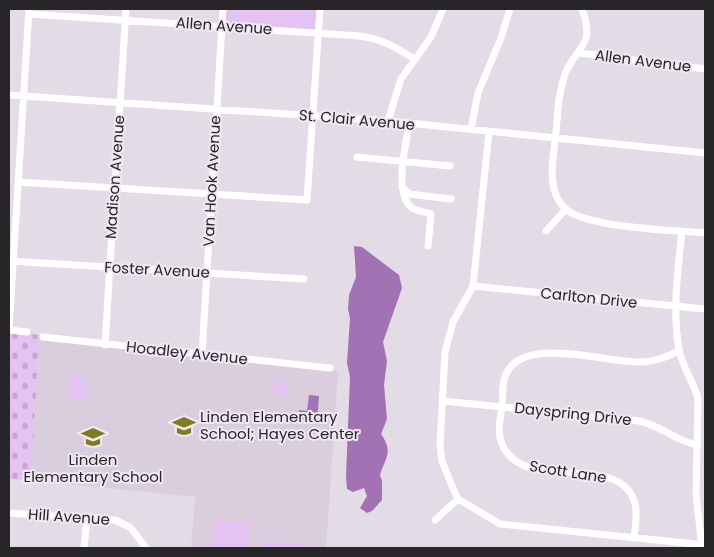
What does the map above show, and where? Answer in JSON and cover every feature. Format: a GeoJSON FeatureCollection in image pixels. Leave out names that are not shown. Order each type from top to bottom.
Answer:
{"type":"FeatureCollection","features":[{"type":"Feature","properties":{"kind":"street","name":"Madison Avenue"},"geometry":{"type":"LineString","coordinates":[[106,345],[109,267],[126,9]]}},
{"type":"Feature","properties":{"kind":"street","name":"Van Hook Avenue"},"geometry":{"type":"LineString","coordinates":[[202,354],[223,9]]}},
{"type":"Feature","properties":{"kind":"street"},"geometry":{"type":"LineString","coordinates":[[18,182],[307,200],[320,9]]}},
{"type":"Feature","properties":{"kind":"street"},"geometry":{"type":"LineString","coordinates":[[388,121],[401,79],[414,58],[431,37],[443,9]]}},
{"type":"Feature","properties":{"kind":"street"},"geometry":{"type":"LineString","coordinates":[[471,129],[478,93],[501,38],[510,9]]}},
{"type":"Feature","properties":{"kind":"street"},"geometry":{"type":"LineString","coordinates":[[582,9],[588,33],[580,53],[567,69],[561,86],[552,177],[558,198],[566,210],[598,222],[705,233]]}},
{"type":"Feature","properties":{"kind":"street","name":"Allen Avenue"},"geometry":{"type":"LineString","coordinates":[[29,12],[319,32],[377,39],[394,46],[414,58]]}},
{"type":"Feature","properties":{"kind":"street"},"geometry":{"type":"LineString","coordinates":[[27,332],[9,330],[11,261],[29,12]]}},
{"type":"Feature","properties":{"kind":"street","name":"Allen Avenue"},"geometry":{"type":"LineString","coordinates":[[580,53],[705,69]]}},
{"type":"Feature","properties":{"kind":"street","name":"St. Clair Avenue"},"geometry":{"type":"LineString","coordinates":[[9,95],[388,121],[705,153]]}},
{"type":"Feature","properties":{"kind":"street"},"geometry":{"type":"LineString","coordinates":[[409,124],[401,186],[405,201],[413,209],[431,214],[428,246]]}},
{"type":"Feature","properties":{"kind":"street"},"geometry":{"type":"LineString","coordinates":[[489,132],[473,286],[448,335],[440,445],[446,474],[458,499],[500,524],[703,546],[696,494],[698,400],[696,388],[679,351],[675,306],[682,231]]}},
{"type":"Feature","properties":{"kind":"street"},"geometry":{"type":"LineString","coordinates":[[357,157],[404,160],[450,166]]}},
{"type":"Feature","properties":{"kind":"street"},"geometry":{"type":"LineString","coordinates":[[401,186],[409,194],[451,198]]}},
{"type":"Feature","properties":{"kind":"street"},"geometry":{"type":"LineString","coordinates":[[546,231],[566,210]]}},
{"type":"Feature","properties":{"kind":"street","name":"Foster Avenue"},"geometry":{"type":"LineString","coordinates":[[11,261],[304,279]]}},
{"type":"Feature","properties":{"kind":"street","name":"Carlton Drive"},"geometry":{"type":"LineString","coordinates":[[473,286],[705,310]]}},
{"type":"Feature","properties":{"kind":"street","name":"Hoadley Avenue"},"geometry":{"type":"LineString","coordinates":[[43,337],[330,368]]}},
{"type":"Feature","properties":{"kind":"street","name":"Scott Lane"},"geometry":{"type":"LineString","coordinates":[[634,538],[635,503],[620,483],[598,476],[536,469],[519,464],[508,455],[501,444],[499,428],[504,380],[507,372],[524,356],[543,353],[639,362],[663,358],[679,351]]}},
{"type":"Feature","properties":{"kind":"street","name":"Dayspring Drive"},"geometry":{"type":"LineString","coordinates":[[443,401],[639,421],[659,427],[687,443],[697,445]]}},
{"type":"Feature","properties":{"kind":"street"},"geometry":{"type":"LineString","coordinates":[[435,520],[458,499]]}},
{"type":"Feature","properties":{"kind":"street","name":"Hill Avenue"},"geometry":{"type":"LineString","coordinates":[[9,513],[115,520],[131,528],[146,548]]}},
{"type":"Feature","properties":{"kind":"street"},"geometry":{"type":"LineString","coordinates":[[84,548],[87,518]]}},
{"type":"Feature","properties":{"kind":"shaded area"},"geometry":{"type":"Polygon","coordinates":[[[354,246],[362,247],[399,275],[402,288],[383,342],[387,361],[384,385],[387,419],[381,434],[388,451],[380,475],[382,481],[382,500],[372,511],[367,513],[360,508],[367,496],[364,488],[353,492],[347,489],[346,476],[350,377],[347,363],[350,318],[348,309],[349,295],[356,277],[354,246]]]}},
{"type":"Feature","properties":{"kind":"shaded area","name":"Linden Elementary School; Hayes Center"},"geometry":{"type":"Polygon","coordinates":[[[39,335],[338,371],[326,548],[191,548],[195,497],[31,480],[39,335]]]}},
{"type":"Feature","properties":{"kind":"shaded area"},"geometry":{"type":"Polygon","coordinates":[[[309,395],[319,396],[317,421],[298,419],[299,410],[307,411],[309,395]]]}},
{"type":"Feature","properties":{"kind":"green space"},"geometry":{"type":"Polygon","coordinates":[[[223,9],[320,9],[319,32],[221,26],[223,9]]]}},
{"type":"Feature","properties":{"kind":"green space"},"geometry":{"type":"Polygon","coordinates":[[[9,331],[39,335],[31,480],[9,479],[9,331]]]}},
{"type":"Feature","properties":{"kind":"green space"},"geometry":{"type":"Polygon","coordinates":[[[79,374],[89,388],[88,393],[85,393],[84,400],[69,398],[71,377],[79,374]]]}},
{"type":"Feature","properties":{"kind":"green space"},"geometry":{"type":"Polygon","coordinates":[[[274,381],[288,382],[287,396],[273,395],[274,381]]]}},
{"type":"Feature","properties":{"kind":"green space"},"geometry":{"type":"Polygon","coordinates":[[[215,519],[251,523],[248,548],[212,548],[215,519]]]}},
{"type":"Feature","properties":{"kind":"green space"},"geometry":{"type":"Polygon","coordinates":[[[264,541],[300,543],[310,548],[264,548],[264,541]]]}},
{"type":"Feature","properties":{"kind":"place","name":"Linden Elementary School; Hayes Center"},"geometry":{"type":"Point","coordinates":[184,426]}},
{"type":"Feature","properties":{"kind":"place","name":"Linden Elementary School"},"geometry":{"type":"Point","coordinates":[93,437]}}]}
